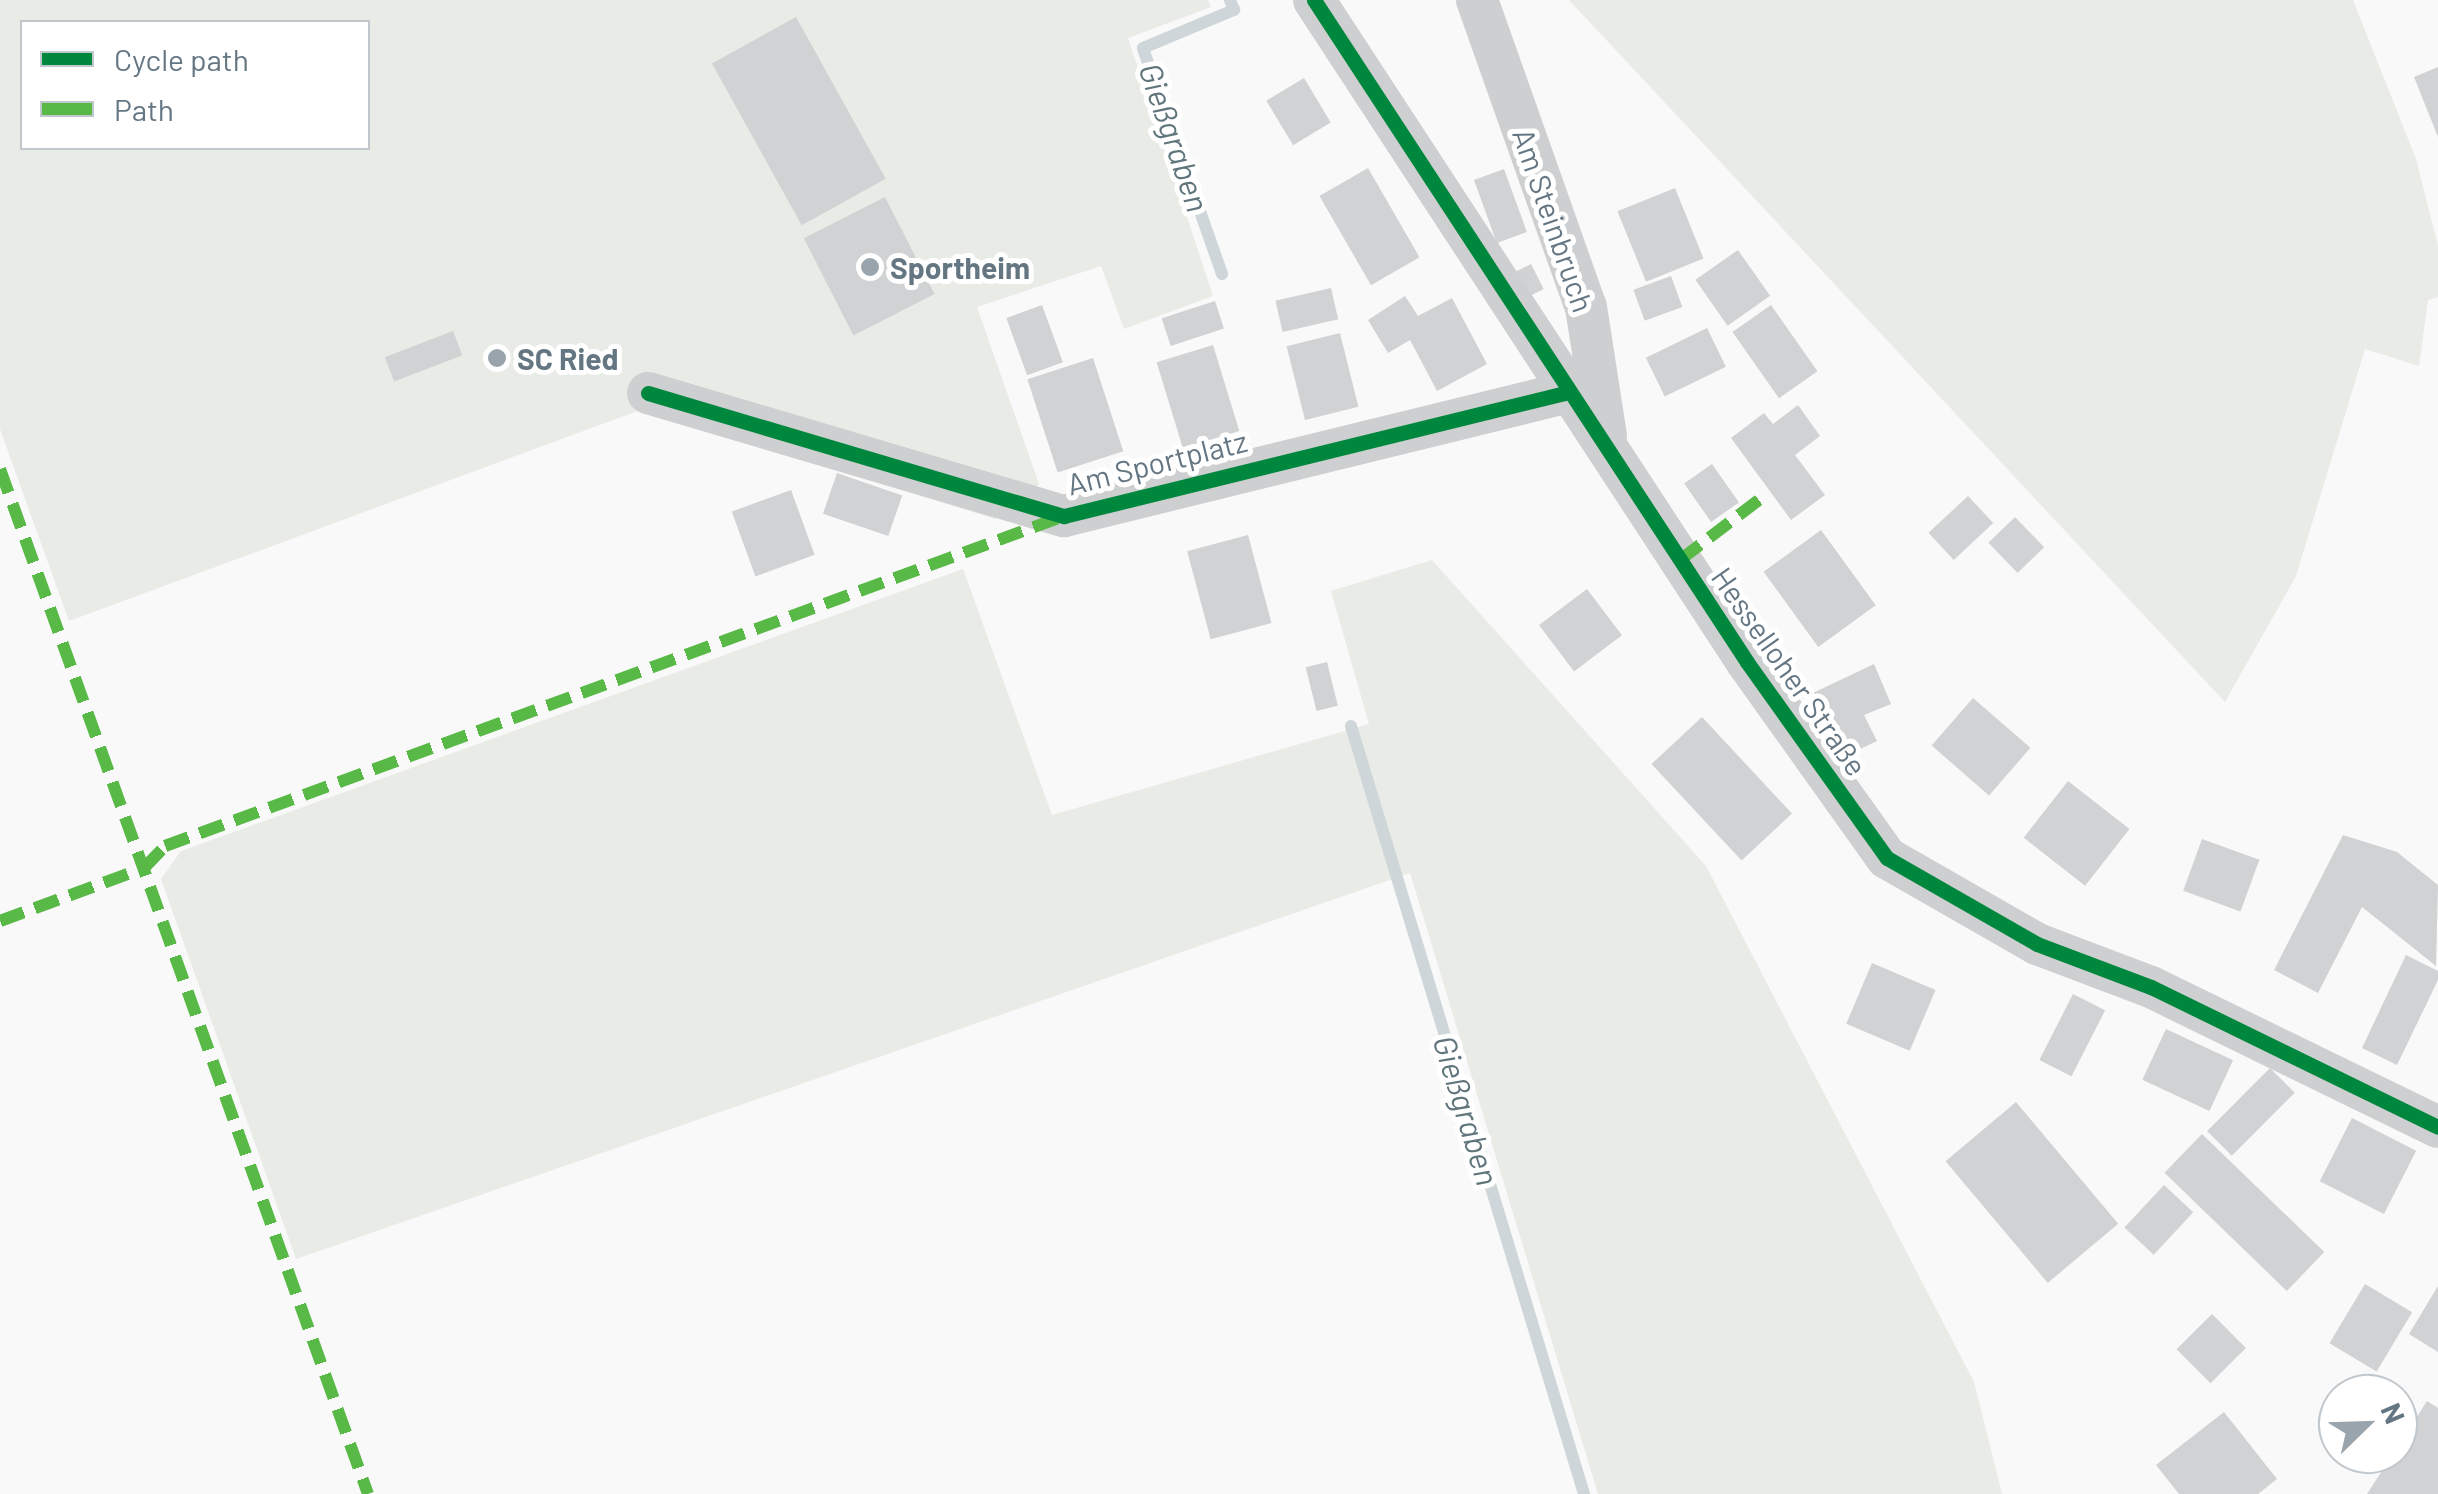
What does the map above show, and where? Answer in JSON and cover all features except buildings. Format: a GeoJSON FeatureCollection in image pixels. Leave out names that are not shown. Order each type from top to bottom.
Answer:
{"type":"FeatureCollection","features":[{"type":"Feature","properties":{"kind":"street","name":"Hesselloher Straße"},"geometry":{"type":"LineString","coordinates":[[1314,0],[1570,392],[1887,858],[2037,944],[2152,987],[2438,1127]]}},
{"type":"Feature","properties":{"kind":"street","name":"Am Steinbruch"},"geometry":{"type":"LineString","coordinates":[[1477,0],[1586,307],[1608,446]]}},
{"type":"Feature","properties":{"kind":"street","name":"Am Sportplatz"},"geometry":{"type":"LineString","coordinates":[[648,393],[1064,516],[1570,392]]}},
{"type":"Feature","properties":{"kind":"shaded area","name":"SC Ried"},"geometry":{"type":"Polygon","coordinates":[[[0,0],[1208,0],[1211,7],[1128,38],[1213,296],[1124,329],[1101,266],[977,307],[1039,484],[995,519],[643,409],[69,621],[0,429],[0,0]]]}},
{"type":"Feature","properties":{"kind":"shaded area"},"geometry":{"type":"Polygon","coordinates":[[[1569,0],[2353,0],[2416,159],[2438,246],[2438,297],[2428,300],[2419,366],[2365,349],[2296,576],[2225,702],[1569,0]]]}},
{"type":"Feature","properties":{"kind":"shaded area"},"geometry":{"type":"Polygon","coordinates":[[[1432,560],[1706,866],[1974,1382],[2002,1494],[1598,1494],[1410,873],[296,1259],[161,879],[181,851],[963,569],[1052,815],[1369,724],[1331,591],[1432,560]]]}},
{"type":"Feature","properties":{"kind":"waterway","name":"Gießgraben"},"geometry":{"type":"LineString","coordinates":[[1222,274],[1143,48],[1234,10],[1230,0]]}},
{"type":"Feature","properties":{"kind":"waterway","name":"Gießgraben"},"geometry":{"type":"LineString","coordinates":[[1351,726],[1584,1494]]}},
{"type":"Feature","properties":{"kind":"marked path"},"geometry":{"type":"LineString","coordinates":[[0,469],[368,1494]]}},
{"type":"Feature","properties":{"kind":"marked path"},"geometry":{"type":"LineString","coordinates":[[1680,560],[1760,499]]}},
{"type":"Feature","properties":{"kind":"marked path"},"geometry":{"type":"LineString","coordinates":[[0,921],[144,868],[165,846],[1064,516]]}},
{"type":"Feature","properties":{"kind":"cycle path"},"geometry":{"type":"LineString","coordinates":[[1314,0],[1747,662],[1887,858],[2037,944],[2151,987],[2438,1127]]}},
{"type":"Feature","properties":{"kind":"cycle path"},"geometry":{"type":"LineString","coordinates":[[648,393],[1064,516],[1569,392]]}},
{"type":"Feature","properties":{"kind":"place","name":"Sportheim"},"geometry":{"type":"Point","coordinates":[870,267]}},
{"type":"Feature","properties":{"kind":"place","name":"SC Ried"},"geometry":{"type":"Point","coordinates":[497,358]}}]}
